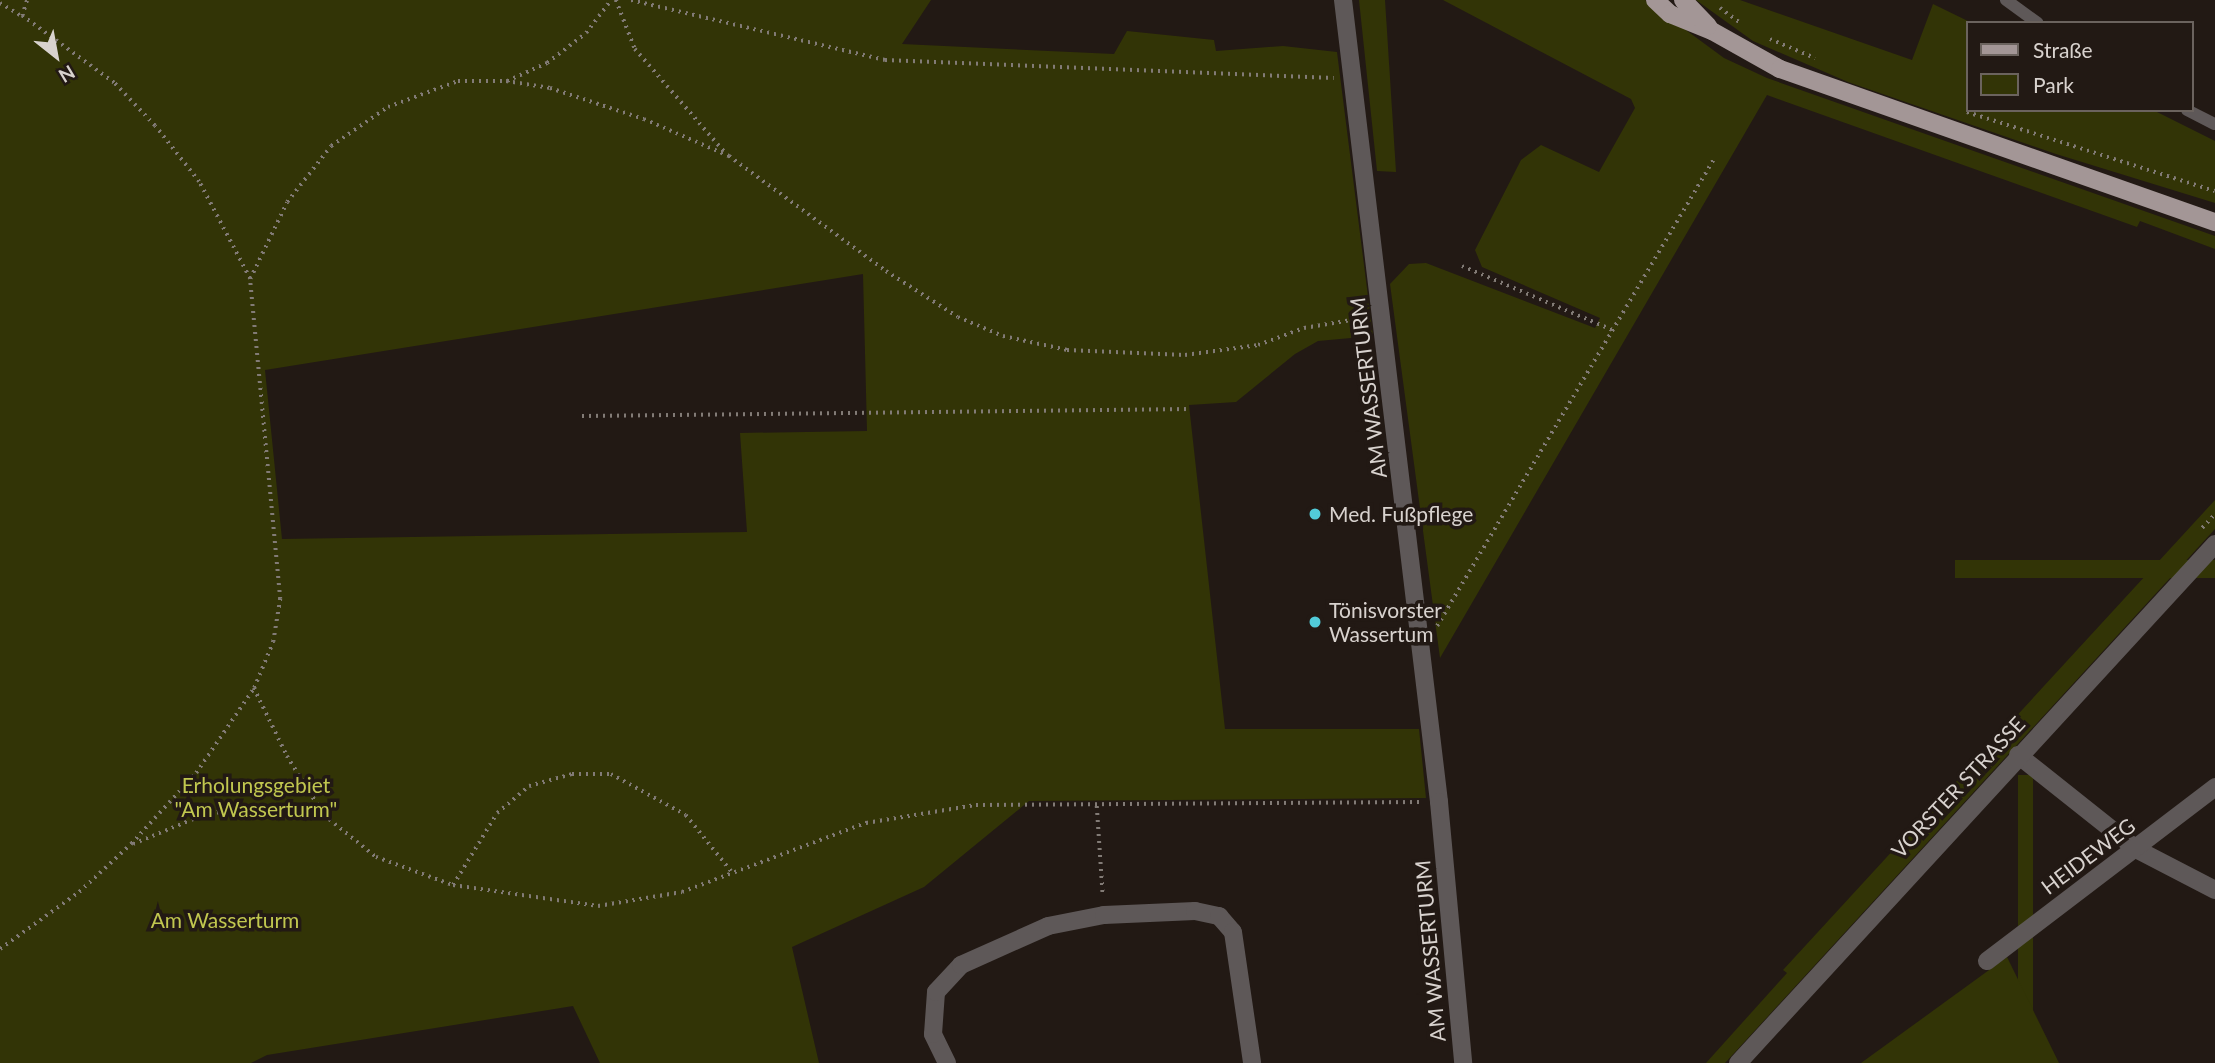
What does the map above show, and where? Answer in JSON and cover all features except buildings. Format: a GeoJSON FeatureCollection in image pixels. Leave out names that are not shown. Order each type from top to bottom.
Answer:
{"type":"FeatureCollection","features":[{"type":"Feature","properties":{"kind":"main road"},"geometry":{"type":"LineString","coordinates":[[1655,0],[1670,14],[1712,31],[1780,69],[2215,222]]}},
{"type":"Feature","properties":{"kind":"main road"},"geometry":{"type":"LineString","coordinates":[[1683,0],[1712,31]]}},
{"type":"Feature","properties":{"kind":"street","name":"AM WASSERTURM"},"geometry":{"type":"LineString","coordinates":[[1343,0],[1350,80],[1382,316],[1439,802],[1463,1063]]}},
{"type":"Feature","properties":{"kind":"street","name":"VORSTER STRASSE"},"geometry":{"type":"LineString","coordinates":[[1738,1063],[2018,755],[2215,544]]}},
{"type":"Feature","properties":{"kind":"street"},"geometry":{"type":"LineString","coordinates":[[2018,755],[2136,849],[2215,890]]}},
{"type":"Feature","properties":{"kind":"street","name":"HEIDEWEG"},"geometry":{"type":"LineString","coordinates":[[1987,961],[2215,787]]}},
{"type":"Feature","properties":{"kind":"street"},"geometry":{"type":"LineString","coordinates":[[947,1063],[933,1034],[936,992],[961,965],[1048,926],[1104,915],[1195,911],[1219,916],[1236,943],[1252,1063]]}},
{"type":"Feature","properties":{"kind":"lane"},"geometry":{"type":"LineString","coordinates":[[2006,0],[2035,21]]}},
{"type":"Feature","properties":{"kind":"lane"},"geometry":{"type":"LineString","coordinates":[[2191,112],[2215,124]]}},
{"type":"Feature","properties":{"kind":"path"},"geometry":{"type":"LineString","coordinates":[[22,16],[27,0]]}},
{"type":"Feature","properties":{"kind":"path"},"geometry":{"type":"LineString","coordinates":[[506,81],[547,62],[586,33],[613,0],[635,49],[729,156],[886,271],[958,317],[1003,336],[1067,350],[1185,355],[1258,345],[1304,328],[1382,316]]}},
{"type":"Feature","properties":{"kind":"path"},"geometry":{"type":"LineString","coordinates":[[632,0],[885,60],[1350,80]]}},
{"type":"Feature","properties":{"kind":"path"},"geometry":{"type":"LineString","coordinates":[[1709,0],[1741,23]]}},
{"type":"Feature","properties":{"kind":"path"},"geometry":{"type":"LineString","coordinates":[[0,3],[114,83],[155,126],[199,182],[250,279],[280,599],[273,642],[254,688],[196,774],[131,844],[79,892],[0,950]]}},
{"type":"Feature","properties":{"kind":"path"},"geometry":{"type":"LineString","coordinates":[[1763,36],[1826,63]]}},
{"type":"Feature","properties":{"kind":"path"},"geometry":{"type":"LineString","coordinates":[[250,279],[287,202],[331,146],[388,107],[457,81],[506,81],[550,88],[644,119],[729,156]]}},
{"type":"Feature","properties":{"kind":"path"},"geometry":{"type":"LineString","coordinates":[[1955,108],[1966,112]]}},
{"type":"Feature","properties":{"kind":"path"},"geometry":{"type":"LineString","coordinates":[[1968,112],[2215,191]]}},
{"type":"Feature","properties":{"kind":"path"},"geometry":{"type":"LineString","coordinates":[[1422,652],[1715,157]]}},
{"type":"Feature","properties":{"kind":"path"},"geometry":{"type":"LineString","coordinates":[[1462,266],[1612,330]]}},
{"type":"Feature","properties":{"kind":"path"},"geometry":{"type":"LineString","coordinates":[[583,416],[1191,410]]}},
{"type":"Feature","properties":{"kind":"path"},"geometry":{"type":"LineString","coordinates":[[254,688],[287,756],[324,815],[376,857],[453,885],[598,906],[682,892],[731,871],[866,823],[976,805],[1439,802]]}},
{"type":"Feature","properties":{"kind":"path"},"geometry":{"type":"LineString","coordinates":[[453,885],[497,813],[528,786],[572,774],[611,774],[686,815],[731,871]]}},
{"type":"Feature","properties":{"kind":"path"},"geometry":{"type":"LineString","coordinates":[[1097,805],[1104,915]]}},
{"type":"Feature","properties":{"kind":"path"},"geometry":{"type":"LineString","coordinates":[[131,844],[202,815],[254,806],[324,815]]}},
{"type":"Feature","properties":{"kind":"green space"},"geometry":{"type":"Polygon","coordinates":[[[0,0],[931,0],[902,44],[1114,54],[1127,31],[1214,40],[1216,51],[1283,46],[1337,52],[1373,336],[1318,341],[1295,354],[1236,402],[1189,405],[1225,729],[1419,729],[1426,798],[1029,801],[924,887],[792,947],[819,1063],[600,1063],[573,1006],[267,1055],[251,1063],[0,1063],[0,0]],[[863,274],[265,370],[282,539],[747,532],[740,433],[867,431],[863,274]]]}},
{"type":"Feature","properties":{"kind":"green space"},"geometry":{"type":"Polygon","coordinates":[[[1359,0],[1385,0],[1396,172],[1377,171],[1359,0]]]}},
{"type":"Feature","properties":{"kind":"green space"},"geometry":{"type":"Polygon","coordinates":[[[1443,0],[1645,0],[1724,58],[1767,78],[2215,236],[2215,249],[2140,221],[2137,227],[1767,95],[1440,658],[1390,284],[1409,264],[1426,263],[1595,328],[1600,318],[1482,267],[1475,250],[1521,160],[1541,145],[1599,172],[1635,108],[1631,99],[1443,0]]]}},
{"type":"Feature","properties":{"kind":"green space"},"geometry":{"type":"Polygon","coordinates":[[[1696,0],[1740,0],[1912,60],[1933,4],[1968,21],[1966,112],[2157,112],[2215,141],[2215,203],[2056,154],[1848,82],[1753,41],[1696,0]]]}},
{"type":"Feature","properties":{"kind":"green space"},"geometry":{"type":"Polygon","coordinates":[[[2215,500],[2215,529],[1725,1063],[1706,1063],[1787,973],[1783,970],[2215,500]]]}},
{"type":"Feature","properties":{"kind":"green space"},"geometry":{"type":"Polygon","coordinates":[[[1955,560],[2215,560],[2215,578],[1955,578],[1955,560]]]}},
{"type":"Feature","properties":{"kind":"green space"},"geometry":{"type":"Polygon","coordinates":[[[2018,775],[2033,775],[2033,1063],[2018,1063],[2018,775]]]}},
{"type":"Feature","properties":{"kind":"green space"},"geometry":{"type":"Polygon","coordinates":[[[2007,957],[2059,1063],[1861,1063],[2007,957]]]}},
{"type":"Feature","properties":{"kind":"place","name":"Med. Fußpflege"},"geometry":{"type":"Point","coordinates":[1315,514]}},
{"type":"Feature","properties":{"kind":"place","name":"Tönisvorster Wassertum"},"geometry":{"type":"Point","coordinates":[1315,622]}},
{"type":"Feature","properties":{"kind":"park label","name":"Erholungsgebiet \"Am Wasserturm\""},"geometry":{"type":"Point","coordinates":[256,797]}},
{"type":"Feature","properties":{"kind":"park label","name":"Am Wasserturm"},"geometry":{"type":"Point","coordinates":[225,920]}}]}
